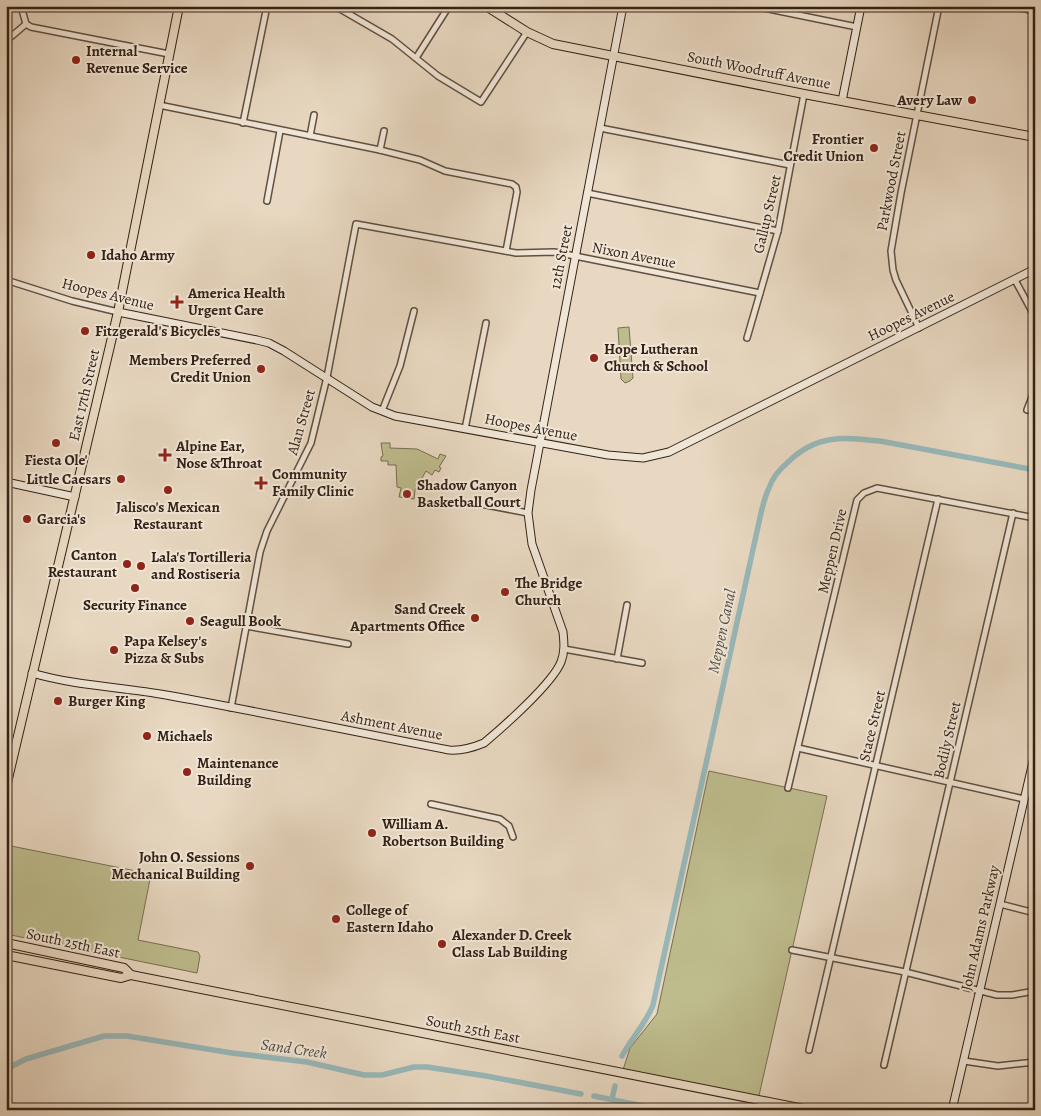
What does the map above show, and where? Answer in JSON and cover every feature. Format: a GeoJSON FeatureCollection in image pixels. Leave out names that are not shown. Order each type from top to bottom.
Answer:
{"type":"FeatureCollection","features":[{"type":"Feature","properties":{"kind":"main road","name":"East 17th Street"},"geometry":{"type":"LineString","coordinates":[[6,787],[118,312],[179,6]]}},
{"type":"Feature","properties":{"kind":"main road","name":"South Woodruff Avenue"},"geometry":{"type":"LineString","coordinates":[[486,6],[528,32],[554,44],[916,116],[1035,137]]}},
{"type":"Feature","properties":{"kind":"main road","name":"South 25th East"},"geometry":{"type":"LineString","coordinates":[[6,943],[124,968],[131,974],[809,1110]]}},
{"type":"Feature","properties":{"kind":"main road","name":"South 25th East"},"geometry":{"type":"LineString","coordinates":[[6,955],[121,978],[131,974]]}},
{"type":"Feature","properties":{"kind":"street"},"geometry":{"type":"LineString","coordinates":[[21,6],[26,24],[32,27],[169,54]]}},
{"type":"Feature","properties":{"kind":"street"},"geometry":{"type":"LineString","coordinates":[[243,123],[267,6]]}},
{"type":"Feature","properties":{"kind":"street"},"geometry":{"type":"LineString","coordinates":[[335,6],[392,39],[438,76],[481,102],[528,32]]}},
{"type":"Feature","properties":{"kind":"street"},"geometry":{"type":"LineString","coordinates":[[416,58],[449,6]]}},
{"type":"Feature","properties":{"kind":"street","name":"12th Street"},"geometry":{"type":"LineString","coordinates":[[528,513],[623,6]]}},
{"type":"Feature","properties":{"kind":"street"},"geometry":{"type":"LineString","coordinates":[[754,6],[857,27]]}},
{"type":"Feature","properties":{"kind":"street"},"geometry":{"type":"LineString","coordinates":[[842,100],[861,6]]}},
{"type":"Feature","properties":{"kind":"street","name":"Parkwood Street"},"geometry":{"type":"LineString","coordinates":[[919,328],[892,270],[891,252],[898,206],[939,6]]}},
{"type":"Feature","properties":{"kind":"street"},"geometry":{"type":"LineString","coordinates":[[1015,7],[1035,11]]}},
{"type":"Feature","properties":{"kind":"street"},"geometry":{"type":"LineString","coordinates":[[6,41],[26,24]]}},
{"type":"Feature","properties":{"kind":"street","name":"Gallup Street"},"geometry":{"type":"LineString","coordinates":[[747,338],[778,231],[804,94]]}},
{"type":"Feature","properties":{"kind":"street"},"geometry":{"type":"LineString","coordinates":[[159,105],[380,150],[420,160],[445,171],[512,184],[516,187],[517,192],[506,251]]}},
{"type":"Feature","properties":{"kind":"street"},"geometry":{"type":"LineString","coordinates":[[310,136],[314,116]]}},
{"type":"Feature","properties":{"kind":"street"},"geometry":{"type":"LineString","coordinates":[[600,128],[790,164]]}},
{"type":"Feature","properties":{"kind":"street"},"geometry":{"type":"LineString","coordinates":[[267,201],[280,131]]}},
{"type":"Feature","properties":{"kind":"street"},"geometry":{"type":"LineString","coordinates":[[380,150],[384,131]]}},
{"type":"Feature","properties":{"kind":"street"},"geometry":{"type":"LineString","coordinates":[[587,193],[778,231]]}},
{"type":"Feature","properties":{"kind":"street","name":"Nixon Avenue"},"geometry":{"type":"LineString","coordinates":[[356,224],[506,251],[529,254],[554,252],[760,293]]}},
{"type":"Feature","properties":{"kind":"street","name":"Alan Street"},"geometry":{"type":"LineString","coordinates":[[231,708],[260,552],[267,531],[311,443],[356,224]]}},
{"type":"Feature","properties":{"kind":"street","name":"Hoopes Avenue"},"geometry":{"type":"LineString","coordinates":[[6,280],[72,301],[269,343],[368,405],[395,416],[627,458],[643,458],[669,452],[1035,269]]}},
{"type":"Feature","properties":{"kind":"street"},"geometry":{"type":"LineString","coordinates":[[1015,280],[1035,317]]}},
{"type":"Feature","properties":{"kind":"street"},"geometry":{"type":"LineString","coordinates":[[382,411],[400,366],[414,311]]}},
{"type":"Feature","properties":{"kind":"street"},"geometry":{"type":"LineString","coordinates":[[465,429],[486,323]]}},
{"type":"Feature","properties":{"kind":"street"},"geometry":{"type":"LineString","coordinates":[[1027,410],[1035,389]]}},
{"type":"Feature","properties":{"kind":"street"},"geometry":{"type":"LineString","coordinates":[[6,482],[75,497]]}},
{"type":"Feature","properties":{"kind":"street","name":"Meppen Drive"},"geometry":{"type":"LineString","coordinates":[[788,788],[857,500],[864,493],[877,488],[1035,518]]}},
{"type":"Feature","properties":{"kind":"street","name":"Stace Street"},"geometry":{"type":"LineString","coordinates":[[809,1050],[938,499]]}},
{"type":"Feature","properties":{"kind":"street"},"geometry":{"type":"LineString","coordinates":[[481,504],[528,513]]}},
{"type":"Feature","properties":{"kind":"street","name":"Ashment Avenue"},"geometry":{"type":"LineString","coordinates":[[32,673],[81,684],[134,690],[450,750],[474,748],[484,743],[499,730],[541,689],[561,662],[564,648],[563,632],[532,544],[528,513]]}},
{"type":"Feature","properties":{"kind":"street","name":"Bodily Street"},"geometry":{"type":"LineString","coordinates":[[884,1066],[1013,513]]}},
{"type":"Feature","properties":{"kind":"street"},"geometry":{"type":"LineString","coordinates":[[617,659],[627,605]]}},
{"type":"Feature","properties":{"kind":"street"},"geometry":{"type":"LineString","coordinates":[[246,626],[348,644]]}},
{"type":"Feature","properties":{"kind":"street"},"geometry":{"type":"LineString","coordinates":[[564,648],[642,663]]}},
{"type":"Feature","properties":{"kind":"street"},"geometry":{"type":"LineString","coordinates":[[798,748],[1024,799]]}},
{"type":"Feature","properties":{"kind":"street","name":"John Adams Parkway"},"geometry":{"type":"LineString","coordinates":[[952,1110],[1035,753]]}},
{"type":"Feature","properties":{"kind":"street"},"geometry":{"type":"LineString","coordinates":[[431,804],[500,819],[509,826],[513,837]]}},
{"type":"Feature","properties":{"kind":"street"},"geometry":{"type":"LineString","coordinates":[[1000,904],[1035,913]]}},
{"type":"Feature","properties":{"kind":"street"},"geometry":{"type":"LineString","coordinates":[[792,950],[905,972],[1004,996],[1035,991]]}},
{"type":"Feature","properties":{"kind":"street"},"geometry":{"type":"LineString","coordinates":[[964,1061],[998,1066],[1035,1062]]}},
{"type":"Feature","properties":{"kind":"shaded area"},"geometry":{"type":"Polygon","coordinates":[[[629,327],[633,378],[625,383],[621,379],[618,328],[629,327]]]}},
{"type":"Feature","properties":{"kind":"shaded area"},"geometry":{"type":"Polygon","coordinates":[[[381,443],[390,443],[390,448],[417,449],[438,459],[440,454],[446,456],[439,467],[441,468],[439,472],[435,470],[432,475],[426,471],[415,490],[414,499],[399,497],[401,488],[397,487],[396,465],[388,465],[388,461],[381,461],[383,456],[381,443]]]}},
{"type":"Feature","properties":{"kind":"shaded area"},"geometry":{"type":"Polygon","coordinates":[[[709,771],[827,796],[758,1100],[622,1073],[630,1048],[657,1014],[709,771]]]}},
{"type":"Feature","properties":{"kind":"shaded area"},"geometry":{"type":"Polygon","coordinates":[[[6,845],[151,874],[138,940],[198,952],[200,956],[197,973],[6,934],[6,845]]]}},
{"type":"Feature","properties":{"kind":"waterway","name":"Meppen Canal"},"geometry":{"type":"LineString","coordinates":[[622,1056],[653,1005],[761,513],[764,501],[776,474],[784,465],[808,447],[819,442],[842,439],[880,441],[1035,470]]}},
{"type":"Feature","properties":{"kind":"waterway","name":"Sand Creek"},"geometry":{"type":"LineString","coordinates":[[6,1069],[26,1059],[104,1036],[127,1036],[232,1053],[307,1062],[364,1075],[382,1075],[414,1067],[427,1067],[581,1094]]}},
{"type":"Feature","properties":{"kind":"waterway"},"geometry":{"type":"LineString","coordinates":[[612,1099],[615,1086]]}},
{"type":"Feature","properties":{"kind":"waterway","name":"Sand Creek"},"geometry":{"type":"LineString","coordinates":[[594,1096],[662,1110]]}},
{"type":"Feature","properties":{"kind":"place","name":"Internal Revenue Service"},"geometry":{"type":"Point","coordinates":[76,60]}},
{"type":"Feature","properties":{"kind":"place","name":"Avery Law"},"geometry":{"type":"Point","coordinates":[972,100]}},
{"type":"Feature","properties":{"kind":"place","name":"Frontier Credit Union"},"geometry":{"type":"Point","coordinates":[874,148]}},
{"type":"Feature","properties":{"kind":"place","name":"Idaho Army"},"geometry":{"type":"Point","coordinates":[91,255]}},
{"type":"Feature","properties":{"kind":"place","name":"America Health Urgent Care"},"geometry":{"type":"Point","coordinates":[177,302]}},
{"type":"Feature","properties":{"kind":"place","name":"Fitzgerald's Bicycles"},"geometry":{"type":"Point","coordinates":[85,331]}},
{"type":"Feature","properties":{"kind":"place","name":"Hope Lutheran Church & School"},"geometry":{"type":"Point","coordinates":[594,358]}},
{"type":"Feature","properties":{"kind":"place","name":"Members Preferred Credit Union"},"geometry":{"type":"Point","coordinates":[261,369]}},
{"type":"Feature","properties":{"kind":"place","name":"Fiesta Ole'"},"geometry":{"type":"Point","coordinates":[56,443]}},
{"type":"Feature","properties":{"kind":"place","name":"Alpine Ear, Nose &Throat"},"geometry":{"type":"Point","coordinates":[165,455]}},
{"type":"Feature","properties":{"kind":"place","name":"Little Caesars"},"geometry":{"type":"Point","coordinates":[121,479]}},
{"type":"Feature","properties":{"kind":"place","name":"Community Family Clinic"},"geometry":{"type":"Point","coordinates":[261,483]}},
{"type":"Feature","properties":{"kind":"place","name":"Jalisco's Mexican Restaurant"},"geometry":{"type":"Point","coordinates":[168,490]}},
{"type":"Feature","properties":{"kind":"place","name":"Shadow Canyon Basketball Court"},"geometry":{"type":"Point","coordinates":[407,494]}},
{"type":"Feature","properties":{"kind":"place","name":"Garcia's"},"geometry":{"type":"Point","coordinates":[27,519]}},
{"type":"Feature","properties":{"kind":"place","name":"Canton Restaurant"},"geometry":{"type":"Point","coordinates":[127,564]}},
{"type":"Feature","properties":{"kind":"place","name":"Lala's Tortilleria and Rostiseria"},"geometry":{"type":"Point","coordinates":[141,566]}},
{"type":"Feature","properties":{"kind":"place","name":"Security Finance"},"geometry":{"type":"Point","coordinates":[135,588]}},
{"type":"Feature","properties":{"kind":"place","name":"The Bridge Church"},"geometry":{"type":"Point","coordinates":[505,592]}},
{"type":"Feature","properties":{"kind":"place","name":"Sand Creek Apartments Office"},"geometry":{"type":"Point","coordinates":[475,618]}},
{"type":"Feature","properties":{"kind":"place","name":"Seagull Book"},"geometry":{"type":"Point","coordinates":[190,621]}},
{"type":"Feature","properties":{"kind":"place","name":"Papa Kelsey's Pizza & Subs"},"geometry":{"type":"Point","coordinates":[114,650]}},
{"type":"Feature","properties":{"kind":"place","name":"Burger King"},"geometry":{"type":"Point","coordinates":[58,701]}},
{"type":"Feature","properties":{"kind":"place","name":"Michaels"},"geometry":{"type":"Point","coordinates":[147,736]}},
{"type":"Feature","properties":{"kind":"place","name":"Maintenance Building"},"geometry":{"type":"Point","coordinates":[187,772]}},
{"type":"Feature","properties":{"kind":"place","name":"William A. Robertson Building"},"geometry":{"type":"Point","coordinates":[372,833]}},
{"type":"Feature","properties":{"kind":"place","name":"John O. Sessions Mechanical Building"},"geometry":{"type":"Point","coordinates":[250,866]}},
{"type":"Feature","properties":{"kind":"place","name":"College of Eastern Idaho"},"geometry":{"type":"Point","coordinates":[336,919]}},
{"type":"Feature","properties":{"kind":"place","name":"Alexander D. Creek Class Lab Building"},"geometry":{"type":"Point","coordinates":[442,944]}}]}
